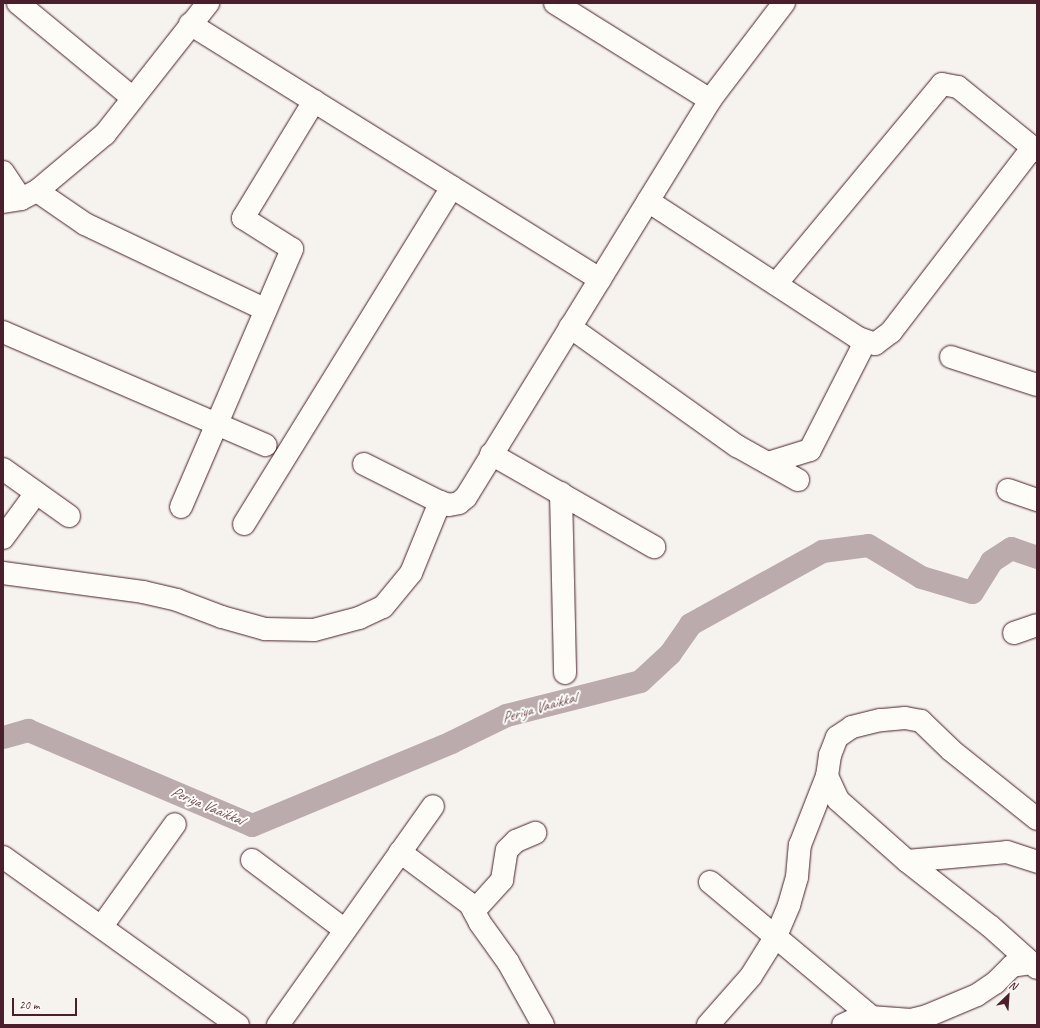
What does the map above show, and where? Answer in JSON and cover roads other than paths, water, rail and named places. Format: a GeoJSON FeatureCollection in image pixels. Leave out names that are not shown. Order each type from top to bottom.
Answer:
{"type":"FeatureCollection","features":[{"type":"Feature","properties":{"kind":"street"},"geometry":{"type":"LineString","coordinates":[[18,3],[133,98]]}},
{"type":"Feature","properties":{"kind":"street"},"geometry":{"type":"LineString","coordinates":[[20,198],[105,134],[208,3]]}},
{"type":"Feature","properties":{"kind":"street"},"geometry":{"type":"LineString","coordinates":[[555,3],[710,100]]}},
{"type":"Feature","properties":{"kind":"street"},"geometry":{"type":"LineString","coordinates":[[364,464],[440,502],[449,505],[459,503],[466,496],[710,100],[784,3]]}},
{"type":"Feature","properties":{"kind":"street"},"geometry":{"type":"LineString","coordinates":[[190,24],[600,279]]}},
{"type":"Feature","properties":{"kind":"street"},"geometry":{"type":"LineString","coordinates":[[648,201],[865,342],[875,344],[891,332],[1035,149],[958,87],[942,84],[776,284]]}},
{"type":"Feature","properties":{"kind":"street"},"geometry":{"type":"LineString","coordinates":[[181,506],[292,249],[244,218],[314,101]]}},
{"type":"Feature","properties":{"kind":"street"},"geometry":{"type":"LineString","coordinates":[[3,172],[20,198],[85,224],[266,310]]}},
{"type":"Feature","properties":{"kind":"street"},"geometry":{"type":"LineString","coordinates":[[244,524],[452,187]]}},
{"type":"Feature","properties":{"kind":"street"},"geometry":{"type":"LineString","coordinates":[[570,326],[683,410],[737,446],[798,480]]}},
{"type":"Feature","properties":{"kind":"street"},"geometry":{"type":"LineString","coordinates":[[3,332],[266,445]]}},
{"type":"Feature","properties":{"kind":"street"},"geometry":{"type":"LineString","coordinates":[[768,463],[810,450],[865,342]]}},
{"type":"Feature","properties":{"kind":"street"},"geometry":{"type":"LineString","coordinates":[[950,357],[1037,385]]}},
{"type":"Feature","properties":{"kind":"street"},"geometry":{"type":"LineString","coordinates":[[491,454],[654,547]]}},
{"type":"Feature","properties":{"kind":"street"},"geometry":{"type":"LineString","coordinates":[[3,469],[69,516]]}},
{"type":"Feature","properties":{"kind":"street"},"geometry":{"type":"LineString","coordinates":[[1008,490],[1037,500]]}},
{"type":"Feature","properties":{"kind":"street"},"geometry":{"type":"LineString","coordinates":[[3,538],[36,493]]}},
{"type":"Feature","properties":{"kind":"street"},"geometry":{"type":"LineString","coordinates":[[561,493],[565,673]]}},
{"type":"Feature","properties":{"kind":"street"},"geometry":{"type":"LineString","coordinates":[[3,573],[143,592],[177,600],[222,617],[265,629],[314,630],[359,618],[383,607],[411,573],[440,502]]}},
{"type":"Feature","properties":{"kind":"street"},"geometry":{"type":"LineString","coordinates":[[1014,633],[1037,625]]}},
{"type":"Feature","properties":{"kind":"street"},"geometry":{"type":"LineString","coordinates":[[711,1024],[751,976],[776,936],[789,905],[797,877],[800,845],[827,776],[830,755],[837,737],[852,727],[880,720],[905,718],[921,721],[951,750],[1037,819]]}},
{"type":"Feature","properties":{"kind":"street"},"geometry":{"type":"LineString","coordinates":[[827,776],[838,800],[907,861],[990,926],[1034,966]]}},
{"type":"Feature","properties":{"kind":"street"},"geometry":{"type":"LineString","coordinates":[[278,1025],[433,806]]}},
{"type":"Feature","properties":{"kind":"street"},"geometry":{"type":"LineString","coordinates":[[102,926],[175,824]]}},
{"type":"Feature","properties":{"kind":"street"},"geometry":{"type":"LineString","coordinates":[[474,911],[502,880],[507,850],[516,841],[535,833]]}},
{"type":"Feature","properties":{"kind":"street"},"geometry":{"type":"LineString","coordinates":[[400,852],[470,904],[508,962],[543,1025]]}},
{"type":"Feature","properties":{"kind":"street"},"geometry":{"type":"LineString","coordinates":[[907,861],[1007,852],[1037,862]]}},
{"type":"Feature","properties":{"kind":"street"},"geometry":{"type":"LineString","coordinates":[[3,857],[102,926],[238,1025]]}},
{"type":"Feature","properties":{"kind":"street"},"geometry":{"type":"LineString","coordinates":[[252,860],[345,930]]}},
{"type":"Feature","properties":{"kind":"street"},"geometry":{"type":"LineString","coordinates":[[710,882],[876,1021]]}},
{"type":"Feature","properties":{"kind":"street"},"geometry":{"type":"LineString","coordinates":[[843,1025],[856,1019],[876,1021],[911,1020],[927,1016],[977,995],[995,983],[1012,966],[1034,966]]}},
{"type":"Feature","properties":{"kind":"waterway","name":"Periya Vaaikkal"},"geometry":{"type":"LineString","coordinates":[[3,737],[28,730],[252,825],[451,742],[506,715],[640,681],[670,653],[690,624],[822,551],[868,545],[921,577],[972,592],[991,561],[1011,548],[1037,557]]}}]}
